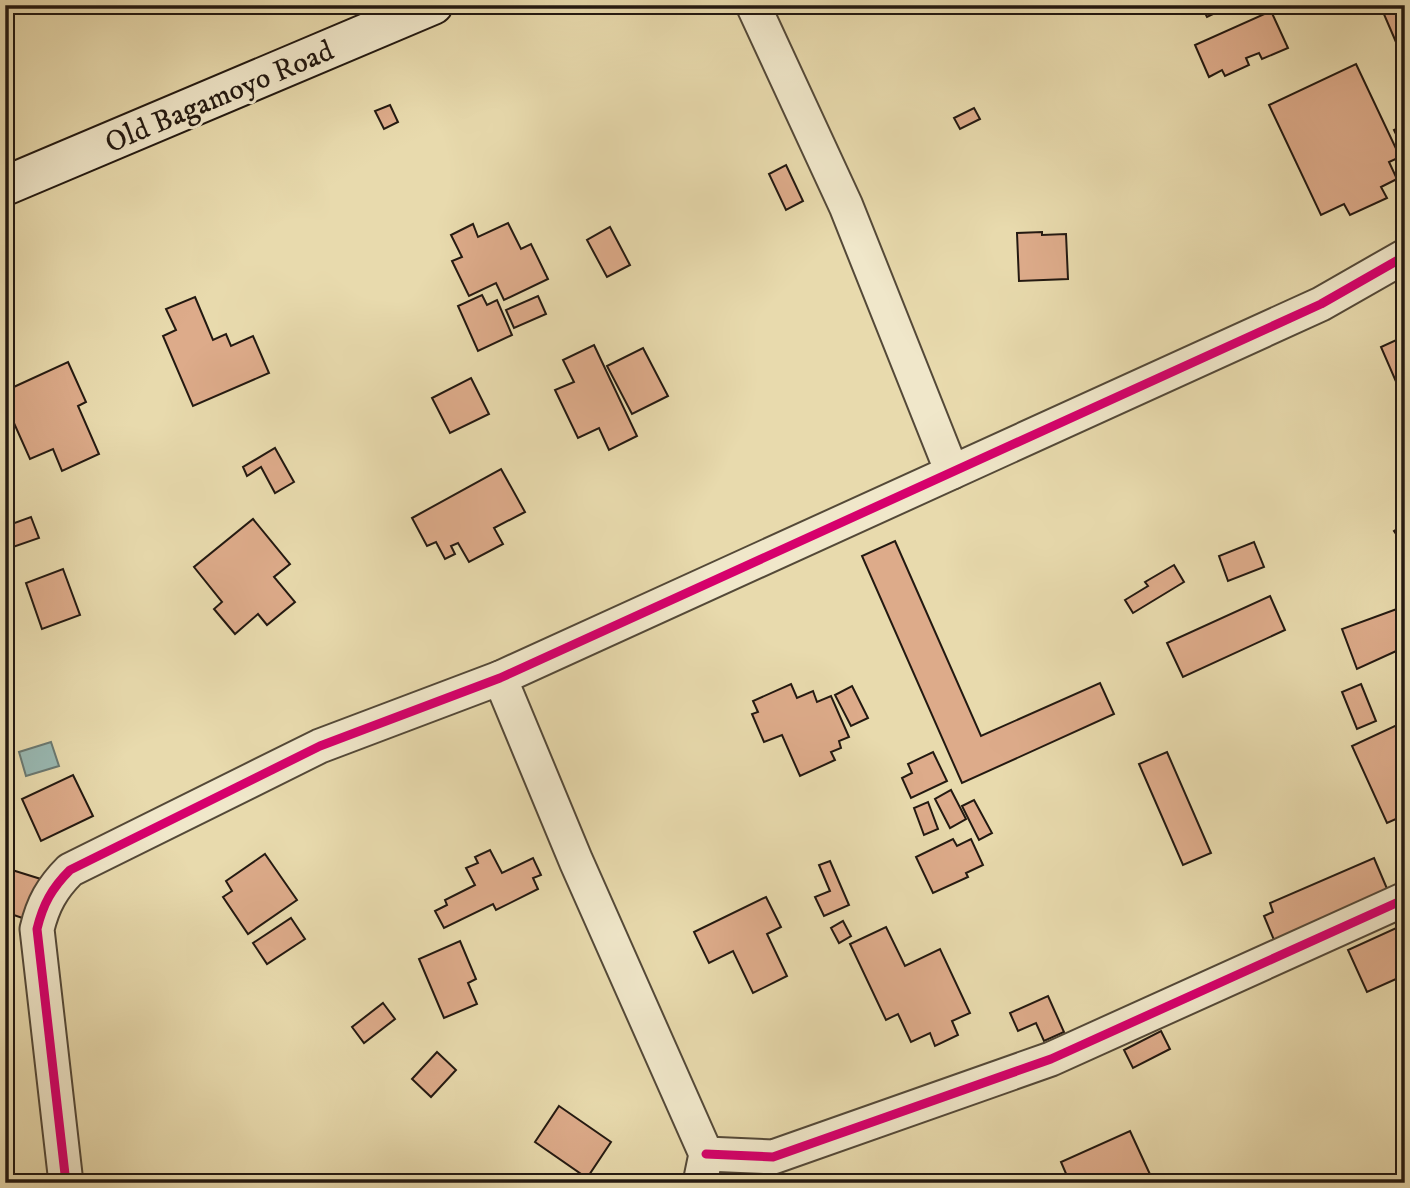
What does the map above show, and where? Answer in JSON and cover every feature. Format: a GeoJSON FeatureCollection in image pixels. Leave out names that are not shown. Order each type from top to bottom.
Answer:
{"type":"FeatureCollection","features":[{"type":"Feature","properties":{"kind":"street","name":"Old Bagamoyo Road"},"geometry":{"type":"LineString","coordinates":[[5,186],[433,5]]}},
{"type":"Feature","properties":{"kind":"street"},"geometry":{"type":"LineString","coordinates":[[752,5],[846,206],[952,472]]}},
{"type":"Feature","properties":{"kind":"street"},"geometry":{"type":"LineString","coordinates":[[66,1183],[37,929],[42,907],[53,887],[70,870],[320,746],[500,678],[1321,304],[1405,256]]}},
{"type":"Feature","properties":{"kind":"street"},"geometry":{"type":"LineString","coordinates":[[500,678],[703,1169],[773,1157],[1051,1059],[1405,899]]}},
{"type":"Feature","properties":{"kind":"water"},"geometry":{"type":"Polygon","coordinates":[[[51,742],[59,766],[26,776],[19,752],[51,742]]]}},
{"type":"Feature","properties":{"kind":"building"},"geometry":{"type":"Polygon","coordinates":[[[1201,5],[1232,5],[1207,17],[1201,5]]]}},
{"type":"Feature","properties":{"kind":"building"},"geometry":{"type":"Polygon","coordinates":[[[1380,5],[1405,5],[1405,63],[1380,5]]]}},
{"type":"Feature","properties":{"kind":"building"},"geometry":{"type":"Polygon","coordinates":[[[1271,11],[1288,48],[1262,59],[1259,53],[1246,58],[1249,65],[1225,76],[1222,70],[1209,77],[1195,45],[1271,11]]]}},
{"type":"Feature","properties":{"kind":"building"},"geometry":{"type":"Polygon","coordinates":[[[1356,64],[1400,157],[1389,162],[1397,179],[1381,187],[1387,198],[1350,215],[1344,204],[1321,215],[1269,105],[1356,64]]]}},
{"type":"Feature","properties":{"kind":"building"},"geometry":{"type":"Polygon","coordinates":[[[390,105],[398,122],[384,129],[375,111],[390,105]]]}},
{"type":"Feature","properties":{"kind":"building"},"geometry":{"type":"Polygon","coordinates":[[[974,108],[980,119],[960,129],[954,118],[974,108]]]}},
{"type":"Feature","properties":{"kind":"building"},"geometry":{"type":"Polygon","coordinates":[[[1405,125],[1405,153],[1394,130],[1405,125]]]}},
{"type":"Feature","properties":{"kind":"building"},"geometry":{"type":"Polygon","coordinates":[[[786,165],[803,201],[786,210],[769,174],[786,165]]]}},
{"type":"Feature","properties":{"kind":"building"},"geometry":{"type":"Polygon","coordinates":[[[508,223],[521,249],[531,244],[548,279],[504,300],[496,283],[469,296],[452,261],[462,257],[451,235],[473,224],[478,237],[508,223]]]}},
{"type":"Feature","properties":{"kind":"building"},"geometry":{"type":"Polygon","coordinates":[[[610,227],[630,265],[607,277],[587,240],[610,227]]]}},
{"type":"Feature","properties":{"kind":"building"},"geometry":{"type":"Polygon","coordinates":[[[1042,232],[1042,235],[1066,234],[1068,279],[1019,281],[1017,233],[1042,232]]]}},
{"type":"Feature","properties":{"kind":"building"},"geometry":{"type":"Polygon","coordinates":[[[482,295],[487,305],[497,300],[512,335],[478,351],[458,306],[482,295]]]}},
{"type":"Feature","properties":{"kind":"building"},"geometry":{"type":"Polygon","coordinates":[[[538,296],[546,314],[514,328],[506,310],[538,296]]]}},
{"type":"Feature","properties":{"kind":"building"},"geometry":{"type":"Polygon","coordinates":[[[195,297],[213,340],[226,334],[231,346],[253,336],[269,373],[193,406],[163,336],[176,330],[166,309],[195,297]]]}},
{"type":"Feature","properties":{"kind":"building"},"geometry":{"type":"Polygon","coordinates":[[[1405,336],[1405,380],[1397,384],[1381,347],[1405,336]]]}},
{"type":"Feature","properties":{"kind":"building"},"geometry":{"type":"Polygon","coordinates":[[[594,345],[637,436],[609,450],[599,428],[578,438],[555,390],[574,382],[563,360],[594,345]]]}},
{"type":"Feature","properties":{"kind":"building"},"geometry":{"type":"Polygon","coordinates":[[[643,348],[668,396],[632,414],[607,366],[643,348]]]}},
{"type":"Feature","properties":{"kind":"building"},"geometry":{"type":"Polygon","coordinates":[[[68,362],[86,402],[78,406],[99,454],[62,471],[53,449],[30,459],[5,403],[5,391],[68,362]]]}},
{"type":"Feature","properties":{"kind":"building"},"geometry":{"type":"Polygon","coordinates":[[[471,378],[489,414],[450,433],[432,398],[471,378]]]}},
{"type":"Feature","properties":{"kind":"building"},"geometry":{"type":"Polygon","coordinates":[[[275,448],[294,482],[275,493],[261,467],[247,476],[243,467],[275,448]]]}},
{"type":"Feature","properties":{"kind":"building"},"geometry":{"type":"Polygon","coordinates":[[[501,469],[525,512],[494,528],[503,544],[469,562],[458,543],[451,546],[455,554],[445,559],[436,542],[427,546],[412,518],[501,469]]]}},
{"type":"Feature","properties":{"kind":"building"},"geometry":{"type":"Polygon","coordinates":[[[31,517],[39,538],[13,547],[6,526],[31,517]]]}},
{"type":"Feature","properties":{"kind":"building"},"geometry":{"type":"Polygon","coordinates":[[[253,519],[290,564],[274,577],[295,602],[267,625],[258,614],[235,634],[214,609],[222,602],[194,567],[253,519]]]}},
{"type":"Feature","properties":{"kind":"building"},"geometry":{"type":"Polygon","coordinates":[[[1405,524],[1405,547],[1394,531],[1405,524]]]}},
{"type":"Feature","properties":{"kind":"building"},"geometry":{"type":"Polygon","coordinates":[[[895,541],[981,736],[1100,683],[1114,714],[962,783],[862,556],[895,541]]]}},
{"type":"Feature","properties":{"kind":"building"},"geometry":{"type":"Polygon","coordinates":[[[1254,542],[1264,567],[1228,581],[1219,556],[1254,542]]]}},
{"type":"Feature","properties":{"kind":"building"},"geometry":{"type":"Polygon","coordinates":[[[1174,565],[1184,582],[1133,613],[1125,600],[1148,586],[1145,582],[1174,565]]]}},
{"type":"Feature","properties":{"kind":"building"},"geometry":{"type":"Polygon","coordinates":[[[63,569],[80,615],[42,629],[26,583],[63,569]]]}},
{"type":"Feature","properties":{"kind":"building"},"geometry":{"type":"Polygon","coordinates":[[[1270,596],[1285,630],[1183,677],[1167,643],[1270,596]]]}},
{"type":"Feature","properties":{"kind":"building"},"geometry":{"type":"Polygon","coordinates":[[[1405,606],[1405,647],[1357,669],[1342,629],[1405,606]]]}},
{"type":"Feature","properties":{"kind":"building"},"geometry":{"type":"Polygon","coordinates":[[[791,684],[797,698],[813,691],[817,702],[831,696],[849,737],[839,741],[841,748],[831,752],[835,760],[800,776],[782,735],[764,742],[752,714],[758,712],[753,701],[791,684]]]}},
{"type":"Feature","properties":{"kind":"building"},"geometry":{"type":"Polygon","coordinates":[[[1361,684],[1376,721],[1357,729],[1342,692],[1361,684]]]}},
{"type":"Feature","properties":{"kind":"building"},"geometry":{"type":"Polygon","coordinates":[[[852,686],[868,718],[851,726],[835,695],[852,686]]]}},
{"type":"Feature","properties":{"kind":"building"},"geometry":{"type":"Polygon","coordinates":[[[1397,725],[1401,733],[1405,731],[1405,815],[1387,823],[1352,746],[1397,725]]]}},
{"type":"Feature","properties":{"kind":"building"},"geometry":{"type":"Polygon","coordinates":[[[933,752],[947,781],[911,798],[902,778],[912,773],[908,764],[933,752]]]}},
{"type":"Feature","properties":{"kind":"building"},"geometry":{"type":"Polygon","coordinates":[[[1167,752],[1211,853],[1183,865],[1139,764],[1167,752]]]}},
{"type":"Feature","properties":{"kind":"building"},"geometry":{"type":"Polygon","coordinates":[[[73,775],[93,816],[41,841],[22,799],[73,775]]]}},
{"type":"Feature","properties":{"kind":"building"},"geometry":{"type":"Polygon","coordinates":[[[951,790],[966,819],[950,828],[935,799],[951,790]]]}},
{"type":"Feature","properties":{"kind":"building"},"geometry":{"type":"Polygon","coordinates":[[[974,800],[992,833],[979,840],[962,806],[974,800]]]}},
{"type":"Feature","properties":{"kind":"building"},"geometry":{"type":"Polygon","coordinates":[[[928,802],[938,829],[924,835],[914,808],[928,802]]]}},
{"type":"Feature","properties":{"kind":"building"},"geometry":{"type":"Polygon","coordinates":[[[953,839],[957,846],[971,839],[983,865],[966,873],[968,877],[933,893],[916,857],[953,839]]]}},
{"type":"Feature","properties":{"kind":"building"},"geometry":{"type":"Polygon","coordinates":[[[490,850],[502,873],[533,858],[541,875],[533,878],[538,889],[496,910],[493,904],[444,928],[435,911],[447,905],[445,900],[475,885],[466,868],[478,863],[475,857],[490,850]]]}},
{"type":"Feature","properties":{"kind":"building"},"geometry":{"type":"Polygon","coordinates":[[[265,854],[297,900],[248,934],[223,897],[232,891],[226,881],[265,854]]]}},
{"type":"Feature","properties":{"kind":"building"},"geometry":{"type":"Polygon","coordinates":[[[1374,858],[1388,891],[1274,940],[1264,916],[1273,912],[1270,903],[1374,858]]]}},
{"type":"Feature","properties":{"kind":"building"},"geometry":{"type":"Polygon","coordinates":[[[830,861],[849,905],[824,916],[815,897],[830,891],[819,865],[830,861]]]}},
{"type":"Feature","properties":{"kind":"building"},"geometry":{"type":"Polygon","coordinates":[[[12,870],[44,880],[31,921],[5,912],[5,893],[12,870]]]}},
{"type":"Feature","properties":{"kind":"building"},"geometry":{"type":"Polygon","coordinates":[[[766,897],[781,927],[767,934],[787,976],[753,993],[733,951],[709,963],[694,932],[766,897]]]}},
{"type":"Feature","properties":{"kind":"building"},"geometry":{"type":"Polygon","coordinates":[[[291,918],[305,939],[267,964],[253,943],[291,918]]]}},
{"type":"Feature","properties":{"kind":"building"},"geometry":{"type":"Polygon","coordinates":[[[843,921],[851,936],[839,943],[831,928],[843,921]]]}},
{"type":"Feature","properties":{"kind":"building"},"geometry":{"type":"Polygon","coordinates":[[[1405,924],[1405,975],[1367,992],[1348,950],[1405,924]]]}},
{"type":"Feature","properties":{"kind":"building"},"geometry":{"type":"Polygon","coordinates":[[[886,927],[905,966],[940,949],[970,1013],[952,1021],[958,1035],[935,1046],[930,1033],[911,1042],[898,1014],[886,1020],[850,944],[886,927]]]}},
{"type":"Feature","properties":{"kind":"building"},"geometry":{"type":"Polygon","coordinates":[[[460,941],[476,979],[468,983],[477,1004],[444,1018],[419,959],[460,941]]]}},
{"type":"Feature","properties":{"kind":"building"},"geometry":{"type":"Polygon","coordinates":[[[1048,996],[1064,1032],[1044,1041],[1036,1023],[1018,1031],[1010,1013],[1048,996]]]}},
{"type":"Feature","properties":{"kind":"building"},"geometry":{"type":"Polygon","coordinates":[[[383,1003],[395,1019],[364,1043],[352,1027],[383,1003]]]}},
{"type":"Feature","properties":{"kind":"building"},"geometry":{"type":"Polygon","coordinates":[[[1161,1031],[1170,1049],[1133,1068],[1124,1050],[1161,1031]]]}},
{"type":"Feature","properties":{"kind":"building"},"geometry":{"type":"Polygon","coordinates":[[[437,1052],[456,1070],[431,1097],[412,1079],[437,1052]]]}},
{"type":"Feature","properties":{"kind":"building"},"geometry":{"type":"Polygon","coordinates":[[[559,1106],[611,1142],[587,1178],[535,1142],[559,1106]]]}},
{"type":"Feature","properties":{"kind":"building"},"geometry":{"type":"Polygon","coordinates":[[[1130,1131],[1154,1183],[1070,1183],[1061,1162],[1130,1131]]]}},
{"type":"Feature","properties":{"kind":"cycle path"},"geometry":{"type":"LineString","coordinates":[[66,1183],[37,929],[49,897],[70,870],[320,746],[500,678],[1321,304],[1405,256]]}},
{"type":"Feature","properties":{"kind":"cycle path"},"geometry":{"type":"LineString","coordinates":[[706,1154],[773,1157],[1051,1059],[1405,899]]}}]}
